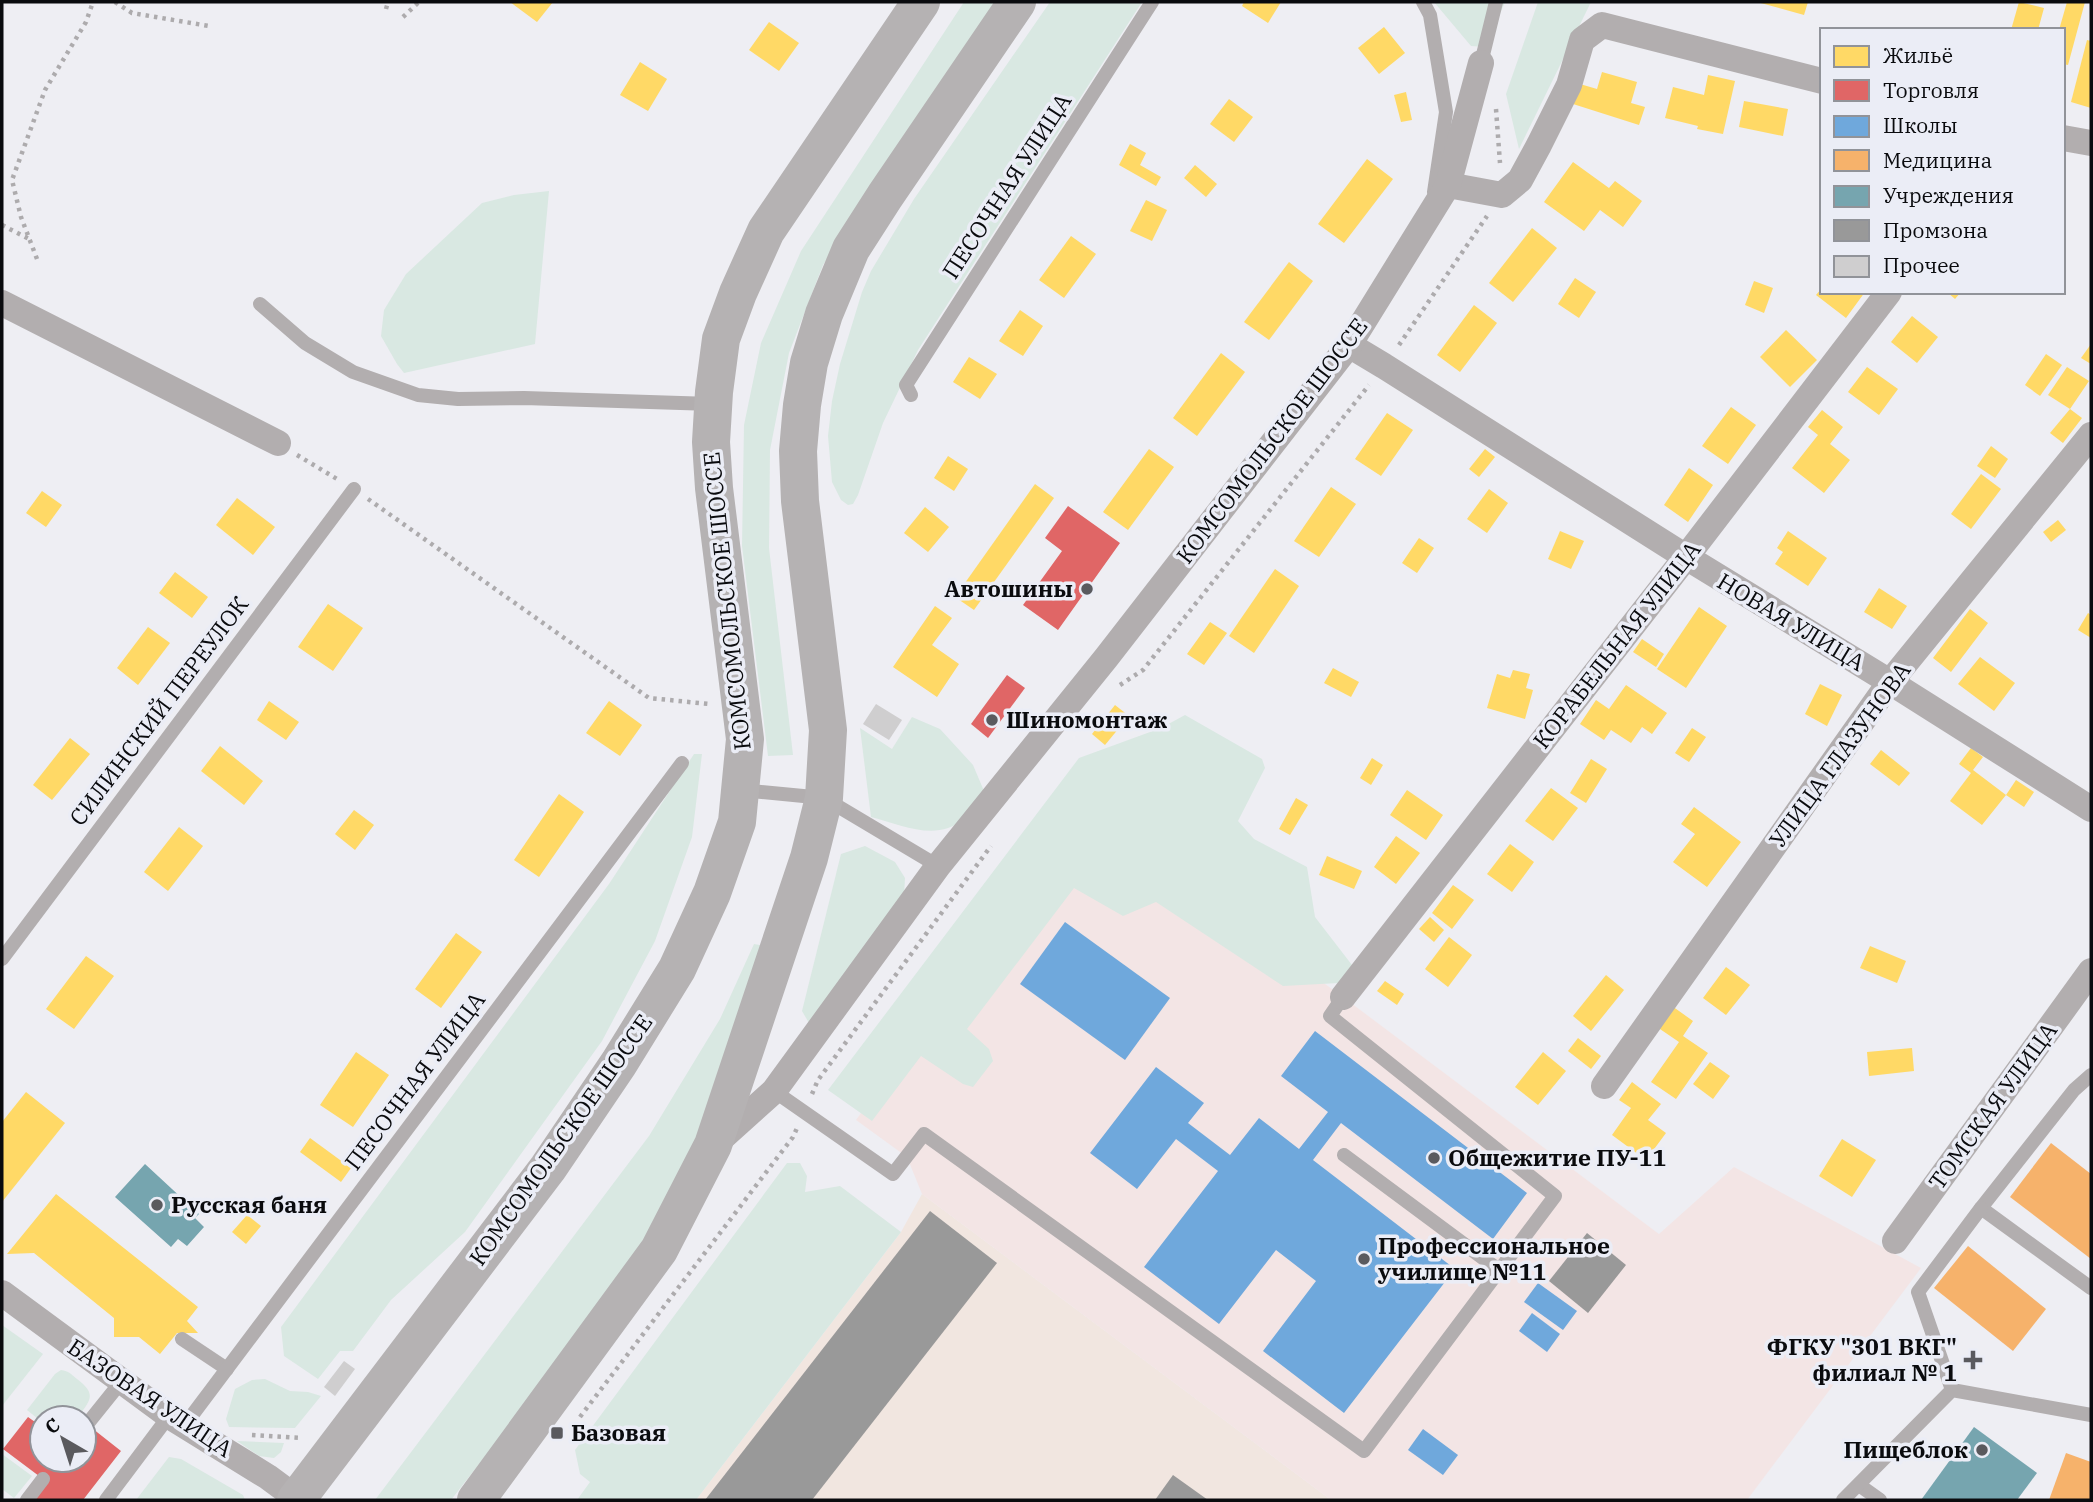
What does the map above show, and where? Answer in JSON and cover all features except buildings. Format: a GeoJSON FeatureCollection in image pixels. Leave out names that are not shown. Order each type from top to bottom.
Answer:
{"type":"FeatureCollection","features":[{"type":"Feature","properties":{"kind":"main road","name":"КОМСОМОЛЬСКОЕ ШОССЕ"},"geometry":{"type":"LineString","coordinates":[[298,1500],[548,1168],[619,1063],[677,969],[712,893],[737,822],[745,739],[711,442],[721,339],[766,231],[920,2]]}},
{"type":"Feature","properties":{"kind":"main road","name":"КОМСОМОЛЬСКОЕ ШОССЕ"},"geometry":{"type":"LineString","coordinates":[[476,1500],[659,1250],[713,1145],[809,858],[824,798],[828,730],[800,501],[798,452],[809,363],[824,314],[851,249],[892,184],[1017,2]]}},
{"type":"Feature","properties":{"kind":"street"},"geometry":{"type":"LineString","coordinates":[[1448,185],[1502,195],[1520,180],[1569,85],[1582,40],[1602,25],[1820,80]]}},
{"type":"Feature","properties":{"kind":"street","name":"КОМСОМОЛЬСКОЕ ШОССЕ"},"geometry":{"type":"LineString","coordinates":[[713,1145],[774,1091],[938,866],[1106,658],[1349,345],[1448,185],[1481,63]]}},
{"type":"Feature","properties":{"kind":"street"},"geometry":{"type":"LineString","coordinates":[[2065,138],[2091,144]]}},
{"type":"Feature","properties":{"kind":"street","name":"КОРАБЕЛЬНАЯ УЛИЦА"},"geometry":{"type":"LineString","coordinates":[[1343,997],[1887,294]]}},
{"type":"Feature","properties":{"kind":"street"},"geometry":{"type":"LineString","coordinates":[[2,303],[278,443]]}},
{"type":"Feature","properties":{"kind":"street","name":"НОВАЯ УЛИЦА"},"geometry":{"type":"LineString","coordinates":[[1349,345],[2091,809]]}},
{"type":"Feature","properties":{"kind":"street","name":"УЛИЦА ГЛАЗУНОВА"},"geometry":{"type":"LineString","coordinates":[[1604,1086],[1890,682],[2091,435]]}},
{"type":"Feature","properties":{"kind":"street","name":"ТОМСКАЯ УЛИЦА"},"geometry":{"type":"LineString","coordinates":[[1895,1241],[2091,971]]}},
{"type":"Feature","properties":{"kind":"street","name":"БАЗОВАЯ УЛИЦА"},"geometry":{"type":"LineString","coordinates":[[2,1293],[121,1382],[177,1421],[268,1477],[298,1500]]}},
{"type":"Feature","properties":{"kind":"lane","name":"ПЕСОЧНАЯ УЛИЦА"},"geometry":{"type":"LineString","coordinates":[[911,395],[906,385],[1152,2]]}},
{"type":"Feature","properties":{"kind":"lane"},"geometry":{"type":"LineString","coordinates":[[1423,2],[1430,15],[1446,111],[1432,213]]}},
{"type":"Feature","properties":{"kind":"lane"},"geometry":{"type":"LineString","coordinates":[[1481,63],[1496,2]]}},
{"type":"Feature","properties":{"kind":"lane"},"geometry":{"type":"LineString","coordinates":[[260,304],[305,344],[354,372],[418,395],[458,399],[524,398],[713,404]]}},
{"type":"Feature","properties":{"kind":"lane","name":"СИЛИНСКИЙ ПЕРЕУЛОК"},"geometry":{"type":"LineString","coordinates":[[2,959],[354,489]]}},
{"type":"Feature","properties":{"kind":"lane","name":"ПЕСОЧНАЯ УЛИЦА"},"geometry":{"type":"LineString","coordinates":[[106,1500],[227,1369],[682,762]]}},
{"type":"Feature","properties":{"kind":"lane"},"geometry":{"type":"LineString","coordinates":[[740,790],[824,798],[938,866]]}},
{"type":"Feature","properties":{"kind":"lane"},"geometry":{"type":"LineString","coordinates":[[774,1091],[894,1174],[924,1134],[1364,1451],[1555,1196],[1329,1016],[1343,997]]}},
{"type":"Feature","properties":{"kind":"lane"},"geometry":{"type":"LineString","coordinates":[[1952,1390],[1918,1292],[2074,1090],[2091,1075]]}},
{"type":"Feature","properties":{"kind":"lane"},"geometry":{"type":"LineString","coordinates":[[1344,1155],[1499,1270]]}},
{"type":"Feature","properties":{"kind":"lane"},"geometry":{"type":"LineString","coordinates":[[1981,1208],[2091,1289]]}},
{"type":"Feature","properties":{"kind":"lane"},"geometry":{"type":"LineString","coordinates":[[182,1339],[227,1369]]}},
{"type":"Feature","properties":{"kind":"lane"},"geometry":{"type":"LineString","coordinates":[[98,1411],[121,1382]]}},
{"type":"Feature","properties":{"kind":"lane"},"geometry":{"type":"LineString","coordinates":[[1952,1390],[2091,1415]]}},
{"type":"Feature","properties":{"kind":"lane"},"geometry":{"type":"LineString","coordinates":[[1843,1500],[1952,1390]]}},
{"type":"Feature","properties":{"kind":"lane"},"geometry":{"type":"LineString","coordinates":[[27,1500],[43,1479]]}},
{"type":"Feature","properties":{"kind":"lane"},"geometry":{"type":"LineString","coordinates":[[1858,1485],[1880,1500]]}},
{"type":"Feature","properties":{"kind":"path"},"geometry":{"type":"LineString","coordinates":[[37,258],[21,217],[12,180],[44,90],[86,22],[93,2]]}},
{"type":"Feature","properties":{"kind":"path"},"geometry":{"type":"LineString","coordinates":[[114,2],[132,13],[209,26]]}},
{"type":"Feature","properties":{"kind":"path"},"geometry":{"type":"LineString","coordinates":[[386,9],[388,2]]}},
{"type":"Feature","properties":{"kind":"path"},"geometry":{"type":"LineString","coordinates":[[403,17],[419,2]]}},
{"type":"Feature","properties":{"kind":"path"},"geometry":{"type":"LineString","coordinates":[[1110,691],[1143,670],[1384,366],[1502,195],[1496,102]]}},
{"type":"Feature","properties":{"kind":"path"},"geometry":{"type":"LineString","coordinates":[[2,225],[30,239]]}},
{"type":"Feature","properties":{"kind":"path"},"geometry":{"type":"LineString","coordinates":[[278,443],[354,489],[649,698],[715,704]]}},
{"type":"Feature","properties":{"kind":"path"},"geometry":{"type":"LineString","coordinates":[[575,1423],[793,1137],[818,1080],[992,844]]}},
{"type":"Feature","properties":{"kind":"path"},"geometry":{"type":"LineString","coordinates":[[218,1446],[226,1433],[301,1439],[308,1435]]}},
{"type":"Feature","properties":{"kind":"shaded area"},"geometry":{"type":"Polygon","coordinates":[[[964,2],[998,2],[823,265],[789,353],[770,450],[769,548],[793,755],[768,756],[742,546],[744,425],[761,343],[801,251],[964,2]]]}},
{"type":"Feature","properties":{"kind":"shaded area"},"geometry":{"type":"Polygon","coordinates":[[[1050,2],[1142,2],[918,350],[883,423],[858,495],[853,504],[848,505],[841,500],[832,482],[828,436],[840,364],[862,292],[871,271],[914,199],[1050,2]]]}},
{"type":"Feature","properties":{"kind":"shaded area"},"geometry":{"type":"Polygon","coordinates":[[[1434,2],[1505,2],[1486,47],[1471,46],[1434,2]]]}},
{"type":"Feature","properties":{"kind":"shaded area"},"geometry":{"type":"Polygon","coordinates":[[[1538,2],[1591,2],[1519,149],[1506,94],[1538,2]]]}},
{"type":"Feature","properties":{"kind":"shaded area"},"geometry":{"type":"Polygon","coordinates":[[[549,191],[535,344],[404,373],[381,336],[384,310],[406,274],[482,203],[514,195],[549,191]]]}},
{"type":"Feature","properties":{"kind":"shaded area"},"geometry":{"type":"Polygon","coordinates":[[[1185,715],[1262,759],[1265,768],[1238,821],[1254,839],[1307,867],[1315,917],[1352,965],[1339,983],[1283,986],[1156,902],[1123,916],[1074,888],[967,1029],[989,1049],[993,1061],[973,1087],[963,1084],[921,1056],[872,1121],[828,1090],[1079,758],[1161,728],[1185,715]]]}},
{"type":"Feature","properties":{"kind":"shaded area"},"geometry":{"type":"Polygon","coordinates":[[[912,717],[940,729],[973,765],[984,791],[964,818],[943,830],[919,830],[871,817],[860,728],[892,749],[912,717]]]}},
{"type":"Feature","properties":{"kind":"shaded area"},"geometry":{"type":"Polygon","coordinates":[[[694,754],[702,754],[692,837],[655,941],[602,1041],[465,1232],[391,1300],[353,1351],[340,1351],[318,1379],[284,1356],[281,1327],[609,884],[694,754]]]}},
{"type":"Feature","properties":{"kind":"shaded area"},"geometry":{"type":"Polygon","coordinates":[[[1083,808],[1343,997],[1659,1234],[1734,1167],[1921,1268],[1747,1500],[1331,1500],[922,1194],[907,1157],[856,1120],[1083,808]]]}},
{"type":"Feature","properties":{"kind":"shaded area"},"geometry":{"type":"Polygon","coordinates":[[[865,846],[895,862],[905,878],[904,896],[809,1023],[802,1011],[841,854],[865,846]]]}},
{"type":"Feature","properties":{"kind":"shaded area"},"geometry":{"type":"Polygon","coordinates":[[[754,944],[765,946],[714,1103],[647,1248],[451,1500],[375,1500],[649,1136],[720,1019],[754,944]]]}},
{"type":"Feature","properties":{"kind":"shaded area"},"geometry":{"type":"Polygon","coordinates":[[[787,1163],[800,1163],[807,1176],[805,1192],[840,1186],[901,1232],[696,1500],[577,1500],[590,1482],[580,1474],[575,1450],[787,1163]]]}},
{"type":"Feature","properties":{"kind":"shaded area"},"geometry":{"type":"Polygon","coordinates":[[[922,1194],[1331,1500],[696,1500],[901,1232],[922,1194]]]}},
{"type":"Feature","properties":{"kind":"shaded area"},"geometry":{"type":"Polygon","coordinates":[[[2,1325],[43,1354],[2,1406],[2,1325]]]}},
{"type":"Feature","properties":{"kind":"shaded area"},"geometry":{"type":"Polygon","coordinates":[[[61,1370],[66,1371],[83,1384],[90,1397],[87,1404],[32,1404],[61,1370]]]}},
{"type":"Feature","properties":{"kind":"shaded area"},"geometry":{"type":"Polygon","coordinates":[[[265,1379],[290,1391],[321,1396],[295,1428],[229,1427],[226,1419],[235,1389],[252,1380],[265,1379]]]}},
{"type":"Feature","properties":{"kind":"shaded area"},"geometry":{"type":"Polygon","coordinates":[[[237,1441],[284,1443],[281,1452],[274,1458],[259,1456],[237,1441]]]}},
{"type":"Feature","properties":{"kind":"shaded area"},"geometry":{"type":"Polygon","coordinates":[[[2,1454],[32,1476],[14,1498],[2,1489],[2,1454]]]}},
{"type":"Feature","properties":{"kind":"shaded area"},"geometry":{"type":"Polygon","coordinates":[[[169,1457],[181,1459],[243,1495],[245,1500],[136,1500],[169,1457]]]}},
{"type":"Feature","properties":{"kind":"place","name":"Автошины"},"geometry":{"type":"Point","coordinates":[1087,589]}},
{"type":"Feature","properties":{"kind":"place","name":"Шиномонтаж"},"geometry":{"type":"Point","coordinates":[992,720]}},
{"type":"Feature","properties":{"kind":"place","name":"Общежитие ПУ-11"},"geometry":{"type":"Point","coordinates":[1434,1158]}},
{"type":"Feature","properties":{"kind":"place","name":"Русская баня"},"geometry":{"type":"Point","coordinates":[157,1205]}},
{"type":"Feature","properties":{"kind":"place","name":"Профессиональное училище №11"},"geometry":{"type":"Point","coordinates":[1364,1259]}},
{"type":"Feature","properties":{"kind":"place","name":"ФГКУ \"301 ВКГ\" филиал № 1"},"geometry":{"type":"Point","coordinates":[1973,1360]}},
{"type":"Feature","properties":{"kind":"place","name":"Базовая"},"geometry":{"type":"Point","coordinates":[557,1433]}},
{"type":"Feature","properties":{"kind":"place","name":"Пищеблок"},"geometry":{"type":"Point","coordinates":[1982,1450]}}]}
